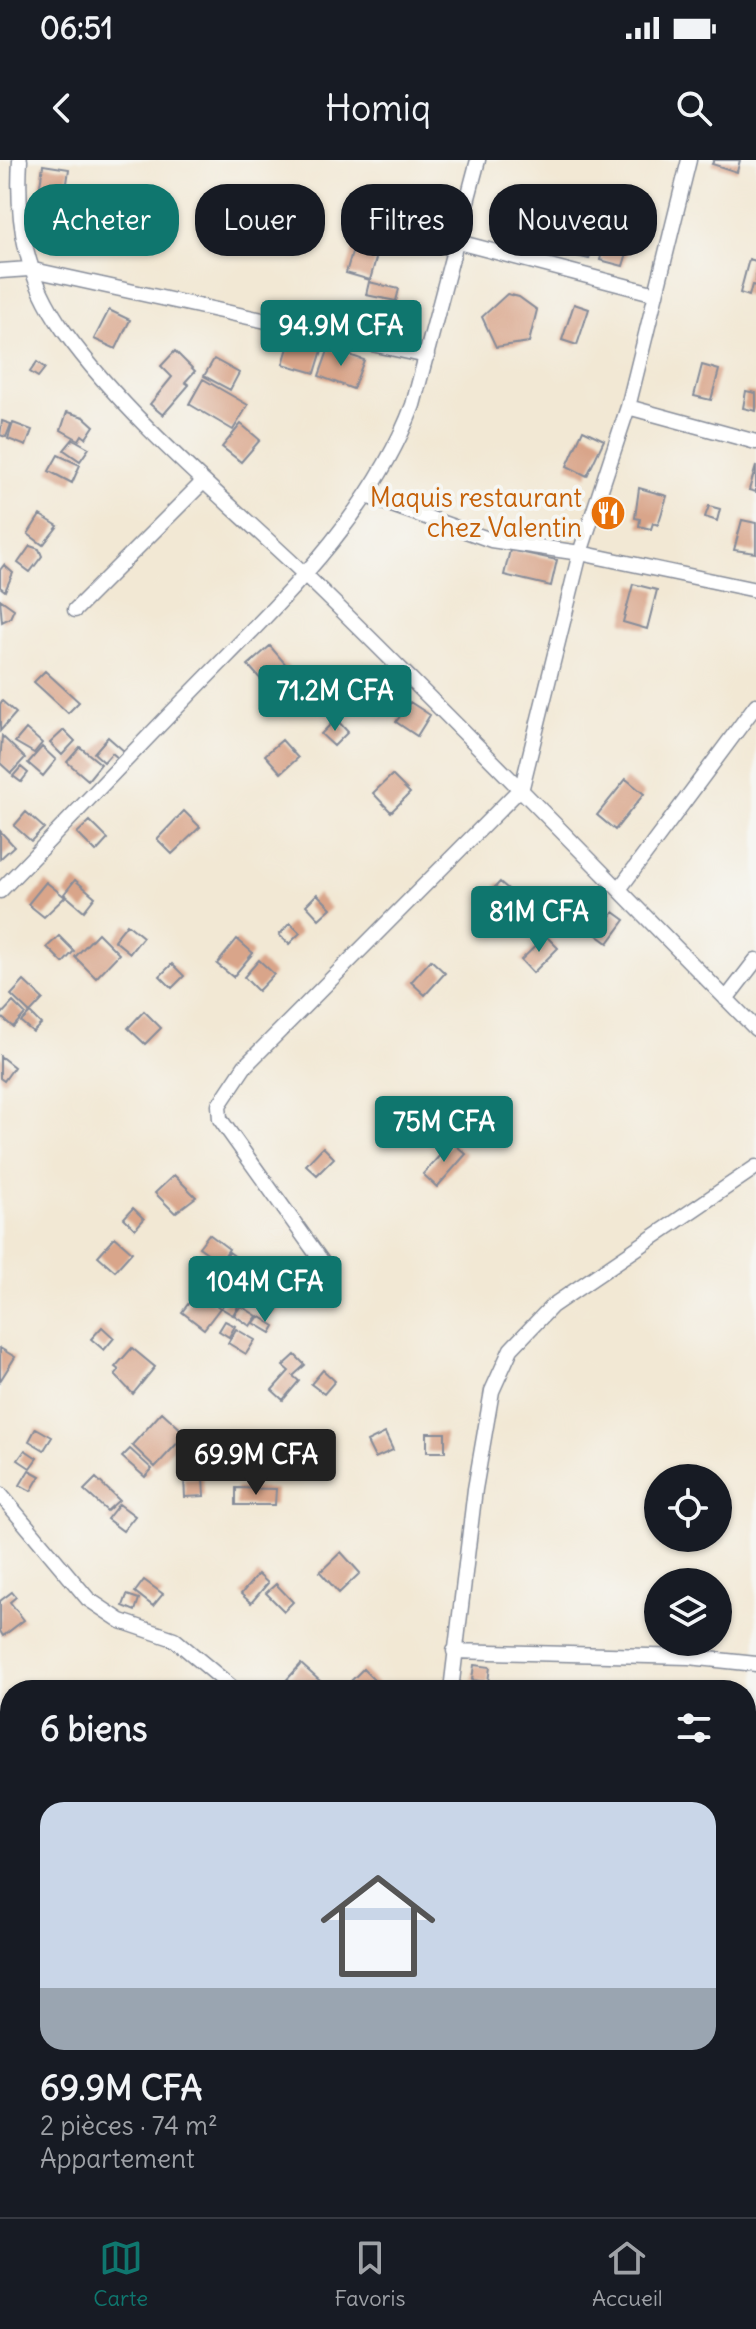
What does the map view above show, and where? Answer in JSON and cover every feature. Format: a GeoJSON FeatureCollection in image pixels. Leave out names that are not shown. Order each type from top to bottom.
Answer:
{"type":"FeatureCollection","features":[{"type":"Feature","properties":{"kind":"street"},"geometry":{"type":"LineString","coordinates":[[20,160],[20,231],[29,269],[64,331],[203,482],[305,575],[522,787],[756,1029]]}},
{"type":"Feature","properties":{"kind":"street"},"geometry":{"type":"LineString","coordinates":[[472,184],[478,160]]}},
{"type":"Feature","properties":{"kind":"street"},"geometry":{"type":"LineString","coordinates":[[328,1270],[220,1119],[219,1105],[245,1066],[522,787],[580,553],[628,407],[689,160]]}},
{"type":"Feature","properties":{"kind":"street"},"geometry":{"type":"LineString","coordinates":[[473,246],[656,294]]}},
{"type":"Feature","properties":{"kind":"street"},"geometry":{"type":"LineString","coordinates":[[0,891],[305,575],[366,496],[399,442],[454,256]]}},
{"type":"Feature","properties":{"kind":"street"},"geometry":{"type":"LineString","coordinates":[[0,271],[29,269],[427,356]]}},
{"type":"Feature","properties":{"kind":"street"},"geometry":{"type":"LineString","coordinates":[[628,407],[756,442]]}},
{"type":"Feature","properties":{"kind":"street"},"geometry":{"type":"LineString","coordinates":[[75,610],[203,482]]}},
{"type":"Feature","properties":{"kind":"street"},"geometry":{"type":"LineString","coordinates":[[366,496],[491,540],[580,553],[756,590]]}},
{"type":"Feature","properties":{"kind":"street"},"geometry":{"type":"LineString","coordinates":[[620,888],[756,705]]}},
{"type":"Feature","properties":{"kind":"street"},"geometry":{"type":"LineString","coordinates":[[726,999],[756,960]]}},
{"type":"Feature","properties":{"kind":"street"},"geometry":{"type":"LineString","coordinates":[[452,1680],[492,1391],[511,1349],[552,1306],[756,1167]]}},
{"type":"Feature","properties":{"kind":"street"},"geometry":{"type":"LineString","coordinates":[[0,1494],[88,1599],[121,1621],[174,1639],[223,1680]]}},
{"type":"Feature","properties":{"kind":"street"},"geometry":{"type":"LineString","coordinates":[[454,1651],[689,1657],[756,1664]]}},
{"type":"Feature","properties":{"kind":"building"},"geometry":{"type":"Polygon","coordinates":[[[714,160],[740,160],[737,172],[712,164],[714,160]]]}},
{"type":"Feature","properties":{"kind":"building"},"geometry":{"type":"Polygon","coordinates":[[[43,165],[69,169],[67,184],[40,184],[43,165]]]}},
{"type":"Feature","properties":{"kind":"building"},"geometry":{"type":"Polygon","coordinates":[[[351,256],[377,256],[370,280],[346,273],[351,256]]]}},
{"type":"Feature","properties":{"kind":"building"},"geometry":{"type":"Polygon","coordinates":[[[601,256],[626,256],[623,266],[600,260],[601,256]]]}},
{"type":"Feature","properties":{"kind":"building"},"geometry":{"type":"Polygon","coordinates":[[[749,259],[756,261],[756,286],[752,285],[749,296],[740,293],[749,259]]]}},
{"type":"Feature","properties":{"kind":"building"},"geometry":{"type":"Polygon","coordinates":[[[369,282],[399,289],[396,301],[366,295],[369,282]]]}},
{"type":"Feature","properties":{"kind":"building"},"geometry":{"type":"Polygon","coordinates":[[[507,294],[519,297],[537,310],[529,342],[496,347],[482,317],[507,294]]]}},
{"type":"Feature","properties":{"kind":"building"},"geometry":{"type":"Polygon","coordinates":[[[574,304],[589,309],[577,345],[562,340],[574,304]]]}},
{"type":"Feature","properties":{"kind":"building"},"geometry":{"type":"Polygon","coordinates":[[[109,310],[130,320],[116,349],[94,339],[109,310]]]}},
{"type":"Feature","properties":{"kind":"building"},"geometry":{"type":"Polygon","coordinates":[[[291,338],[323,347],[315,373],[283,364],[291,338]]]}},
{"type":"Feature","properties":{"kind":"building"},"geometry":{"type":"Polygon","coordinates":[[[329,348],[364,360],[353,389],[319,376],[329,348]]]}},
{"type":"Feature","properties":{"kind":"building"},"geometry":{"type":"Polygon","coordinates":[[[175,351],[195,371],[185,382],[189,385],[163,415],[150,404],[172,377],[161,366],[175,351]]]}},
{"type":"Feature","properties":{"kind":"building"},"geometry":{"type":"Polygon","coordinates":[[[214,359],[239,373],[230,390],[204,376],[214,359]]]}},
{"type":"Feature","properties":{"kind":"building"},"geometry":{"type":"Polygon","coordinates":[[[37,362],[45,368],[38,377],[30,372],[37,362]]]}},
{"type":"Feature","properties":{"kind":"building"},"geometry":{"type":"Polygon","coordinates":[[[702,365],[719,370],[711,400],[694,396],[702,365]]]}},
{"type":"Feature","properties":{"kind":"building"},"geometry":{"type":"Polygon","coordinates":[[[203,379],[248,405],[233,430],[189,404],[203,379]]]}},
{"type":"Feature","properties":{"kind":"building"},"geometry":{"type":"Polygon","coordinates":[[[746,391],[756,393],[756,411],[743,408],[746,391]]]}},
{"type":"Feature","properties":{"kind":"building"},"geometry":{"type":"Polygon","coordinates":[[[67,412],[84,417],[94,426],[86,438],[82,435],[79,440],[61,430],[67,412]]]}},
{"type":"Feature","properties":{"kind":"building"},"geometry":{"type":"Polygon","coordinates":[[[2,421],[11,424],[6,437],[0,435],[2,421]]]}},
{"type":"Feature","properties":{"kind":"building"},"geometry":{"type":"Polygon","coordinates":[[[13,423],[32,430],[26,446],[8,439],[13,423]]]}},
{"type":"Feature","properties":{"kind":"building"},"geometry":{"type":"Polygon","coordinates":[[[241,424],[260,440],[241,462],[222,447],[241,424]]]}},
{"type":"Feature","properties":{"kind":"building"},"geometry":{"type":"Polygon","coordinates":[[[583,430],[604,440],[587,476],[567,466],[583,430]]]}},
{"type":"Feature","properties":{"kind":"building"},"geometry":{"type":"Polygon","coordinates":[[[73,439],[89,448],[80,461],[64,450],[73,439]]]}},
{"type":"Feature","properties":{"kind":"building"},"geometry":{"type":"Polygon","coordinates":[[[58,455],[80,465],[72,483],[49,471],[58,455]]]}},
{"type":"Feature","properties":{"kind":"building"},"geometry":{"type":"Polygon","coordinates":[[[756,466],[756,492],[749,490],[756,466]]]}},
{"type":"Feature","properties":{"kind":"building"},"geometry":{"type":"Polygon","coordinates":[[[639,488],[667,496],[658,525],[653,523],[651,529],[639,526],[640,519],[635,518],[639,488]]]}},
{"type":"Feature","properties":{"kind":"building"},"geometry":{"type":"Polygon","coordinates":[[[709,506],[720,509],[717,521],[705,517],[709,506]]]}},
{"type":"Feature","properties":{"kind":"building"},"geometry":{"type":"Polygon","coordinates":[[[40,515],[58,526],[43,545],[28,534],[40,515]]]}},
{"type":"Feature","properties":{"kind":"building"},"geometry":{"type":"Polygon","coordinates":[[[742,520],[756,523],[756,553],[734,550],[742,520]]]}},
{"type":"Feature","properties":{"kind":"building"},"geometry":{"type":"Polygon","coordinates":[[[30,546],[39,549],[42,556],[30,572],[18,563],[30,546]]]}},
{"type":"Feature","properties":{"kind":"building"},"geometry":{"type":"Polygon","coordinates":[[[510,550],[557,560],[551,586],[504,575],[510,550]]]}},
{"type":"Feature","properties":{"kind":"building"},"geometry":{"type":"Polygon","coordinates":[[[4,565],[13,573],[5,591],[0,587],[0,570],[4,565]]]}},
{"type":"Feature","properties":{"kind":"building"},"geometry":{"type":"Polygon","coordinates":[[[633,584],[657,590],[647,629],[623,622],[633,584]]]}},
{"type":"Feature","properties":{"kind":"building"},"geometry":{"type":"Polygon","coordinates":[[[0,599],[14,609],[10,618],[2,622],[0,599]]]}},
{"type":"Feature","properties":{"kind":"building"},"geometry":{"type":"Polygon","coordinates":[[[270,646],[293,673],[272,692],[248,665],[270,646]]]}},
{"type":"Feature","properties":{"kind":"building"},"geometry":{"type":"Polygon","coordinates":[[[45,671],[79,702],[68,713],[34,682],[45,671]]]}},
{"type":"Feature","properties":{"kind":"building"},"geometry":{"type":"Polygon","coordinates":[[[2,701],[16,713],[0,731],[0,704],[2,701]]]}},
{"type":"Feature","properties":{"kind":"building"},"geometry":{"type":"Polygon","coordinates":[[[410,702],[430,715],[417,736],[396,722],[410,702]]]}},
{"type":"Feature","properties":{"kind":"building"},"geometry":{"type":"Polygon","coordinates":[[[336,719],[348,732],[334,746],[321,734],[336,719]]]}},
{"type":"Feature","properties":{"kind":"building"},"geometry":{"type":"Polygon","coordinates":[[[26,729],[42,743],[34,753],[15,742],[26,729]]]}},
{"type":"Feature","properties":{"kind":"building"},"geometry":{"type":"Polygon","coordinates":[[[64,730],[75,741],[62,755],[50,743],[64,730]]]}},
{"type":"Feature","properties":{"kind":"building"},"geometry":{"type":"Polygon","coordinates":[[[2,736],[25,758],[11,773],[0,763],[2,736]]]}},
{"type":"Feature","properties":{"kind":"building"},"geometry":{"type":"Polygon","coordinates":[[[108,737],[124,751],[118,758],[112,753],[104,762],[94,753],[108,737]]]}},
{"type":"Feature","properties":{"kind":"building"},"geometry":{"type":"Polygon","coordinates":[[[282,740],[298,758],[281,773],[265,755],[282,740]]]}},
{"type":"Feature","properties":{"kind":"building"},"geometry":{"type":"Polygon","coordinates":[[[42,747],[56,760],[43,776],[28,763],[42,747]]]}},
{"type":"Feature","properties":{"kind":"building"},"geometry":{"type":"Polygon","coordinates":[[[80,747],[101,764],[88,780],[67,762],[80,747]]]}},
{"type":"Feature","properties":{"kind":"building"},"geometry":{"type":"Polygon","coordinates":[[[21,767],[28,773],[21,782],[13,776],[21,767]]]}},
{"type":"Feature","properties":{"kind":"building"},"geometry":{"type":"Polygon","coordinates":[[[392,775],[410,793],[391,812],[373,793],[392,775]]]}},
{"type":"Feature","properties":{"kind":"building"},"geometry":{"type":"Polygon","coordinates":[[[626,779],[644,794],[615,830],[597,815],[626,779]]]}},
{"type":"Feature","properties":{"kind":"building"},"geometry":{"type":"Polygon","coordinates":[[[184,811],[200,827],[172,854],[157,839],[184,811]]]}},
{"type":"Feature","properties":{"kind":"building"},"geometry":{"type":"Polygon","coordinates":[[[26,812],[44,828],[31,841],[14,826],[26,812]]]}},
{"type":"Feature","properties":{"kind":"building"},"geometry":{"type":"Polygon","coordinates":[[[90,821],[108,839],[96,852],[77,833],[90,821]]]}},
{"type":"Feature","properties":{"kind":"building"},"geometry":{"type":"Polygon","coordinates":[[[0,831],[14,846],[0,859],[0,831]]]}},
{"type":"Feature","properties":{"kind":"building"},"geometry":{"type":"Polygon","coordinates":[[[75,880],[95,897],[84,911],[64,894],[75,880]]]}},
{"type":"Feature","properties":{"kind":"building"},"geometry":{"type":"Polygon","coordinates":[[[46,882],[65,897],[44,917],[28,904],[46,882]]]}},
{"type":"Feature","properties":{"kind":"building"},"geometry":{"type":"Polygon","coordinates":[[[500,882],[514,894],[496,915],[481,902],[500,882]]]}},
{"type":"Feature","properties":{"kind":"building"},"geometry":{"type":"Polygon","coordinates":[[[317,894],[331,908],[319,919],[306,905],[317,894]]]}},
{"type":"Feature","properties":{"kind":"building"},"geometry":{"type":"Polygon","coordinates":[[[614,912],[625,920],[608,943],[597,935],[614,912]]]}},
{"type":"Feature","properties":{"kind":"building"},"geometry":{"type":"Polygon","coordinates":[[[290,923],[300,933],[289,944],[279,935],[290,923]]]}},
{"type":"Feature","properties":{"kind":"building"},"geometry":{"type":"Polygon","coordinates":[[[127,924],[143,937],[130,953],[114,940],[127,924]]]}},
{"type":"Feature","properties":{"kind":"building"},"geometry":{"type":"Polygon","coordinates":[[[98,933],[119,954],[96,978],[75,957],[98,933]]]}},
{"type":"Feature","properties":{"kind":"building"},"geometry":{"type":"Polygon","coordinates":[[[59,936],[74,951],[63,963],[47,947],[59,936]]]}},
{"type":"Feature","properties":{"kind":"building"},"geometry":{"type":"Polygon","coordinates":[[[546,936],[558,948],[533,973],[521,960],[546,936]]]}},
{"type":"Feature","properties":{"kind":"building"},"geometry":{"type":"Polygon","coordinates":[[[237,939],[253,953],[233,977],[217,964],[237,939]]]}},
{"type":"Feature","properties":{"kind":"building"},"geometry":{"type":"Polygon","coordinates":[[[259,960],[274,974],[258,991],[244,977],[259,960]]]}},
{"type":"Feature","properties":{"kind":"building"},"geometry":{"type":"Polygon","coordinates":[[[431,960],[445,973],[425,995],[411,982],[431,960]]]}},
{"type":"Feature","properties":{"kind":"building"},"geometry":{"type":"Polygon","coordinates":[[[172,964],[184,976],[172,988],[160,976],[172,964]]]}},
{"type":"Feature","properties":{"kind":"building"},"geometry":{"type":"Polygon","coordinates":[[[24,981],[43,999],[30,1013],[11,995],[24,981]]]}},
{"type":"Feature","properties":{"kind":"building"},"geometry":{"type":"Polygon","coordinates":[[[13,1002],[25,1014],[13,1027],[0,1016],[13,1002]]]}},
{"type":"Feature","properties":{"kind":"building"},"geometry":{"type":"Polygon","coordinates":[[[144,1011],[161,1028],[145,1044],[128,1028],[144,1011]]]}},
{"type":"Feature","properties":{"kind":"building"},"geometry":{"type":"Polygon","coordinates":[[[30,1013],[41,1024],[33,1032],[21,1022],[30,1013]]]}},
{"type":"Feature","properties":{"kind":"building"},"geometry":{"type":"Polygon","coordinates":[[[0,1056],[14,1067],[4,1081],[0,1078],[0,1056]]]}},
{"type":"Feature","properties":{"kind":"building"},"geometry":{"type":"Polygon","coordinates":[[[452,1142],[466,1154],[437,1187],[423,1174],[452,1142]]]}},
{"type":"Feature","properties":{"kind":"building"},"geometry":{"type":"Polygon","coordinates":[[[323,1147],[334,1158],[317,1175],[306,1165],[323,1147]]]}},
{"type":"Feature","properties":{"kind":"building"},"geometry":{"type":"Polygon","coordinates":[[[174,1175],[196,1197],[175,1213],[155,1193],[174,1175]]]}},
{"type":"Feature","properties":{"kind":"building"},"geometry":{"type":"Polygon","coordinates":[[[133,1208],[144,1219],[135,1229],[124,1218],[133,1208]]]}},
{"type":"Feature","properties":{"kind":"building"},"geometry":{"type":"Polygon","coordinates":[[[209,1234],[229,1249],[220,1262],[199,1247],[209,1234]]]}},
{"type":"Feature","properties":{"kind":"building"},"geometry":{"type":"Polygon","coordinates":[[[115,1237],[132,1252],[115,1271],[98,1256],[115,1237]]]}},
{"type":"Feature","properties":{"kind":"building"},"geometry":{"type":"Polygon","coordinates":[[[229,1252],[248,1266],[233,1285],[215,1270],[229,1252]]]}},
{"type":"Feature","properties":{"kind":"building"},"geometry":{"type":"Polygon","coordinates":[[[198,1291],[220,1308],[204,1329],[182,1312],[198,1291]]]}},
{"type":"Feature","properties":{"kind":"building"},"geometry":{"type":"Polygon","coordinates":[[[263,1291],[282,1304],[274,1315],[255,1302],[263,1291]]]}},
{"type":"Feature","properties":{"kind":"building"},"geometry":{"type":"Polygon","coordinates":[[[227,1299],[238,1306],[233,1315],[221,1308],[227,1299]]]}},
{"type":"Feature","properties":{"kind":"building"},"geometry":{"type":"Polygon","coordinates":[[[241,1306],[257,1316],[250,1326],[234,1315],[241,1306]]]}},
{"type":"Feature","properties":{"kind":"building"},"geometry":{"type":"Polygon","coordinates":[[[259,1316],[275,1326],[271,1333],[254,1323],[259,1316]]]}},
{"type":"Feature","properties":{"kind":"building"},"geometry":{"type":"Polygon","coordinates":[[[225,1321],[235,1326],[229,1337],[219,1331],[225,1321]]]}},
{"type":"Feature","properties":{"kind":"building"},"geometry":{"type":"Polygon","coordinates":[[[102,1327],[114,1338],[104,1350],[91,1339],[102,1327]]]}},
{"type":"Feature","properties":{"kind":"building"},"geometry":{"type":"Polygon","coordinates":[[[236,1329],[255,1340],[246,1354],[228,1343],[236,1329]]]}},
{"type":"Feature","properties":{"kind":"building"},"geometry":{"type":"Polygon","coordinates":[[[0,1348],[15,1357],[0,1381],[0,1348]]]}},
{"type":"Feature","properties":{"kind":"building"},"geometry":{"type":"Polygon","coordinates":[[[132,1348],[155,1367],[133,1394],[115,1375],[119,1370],[115,1367],[132,1348]]]}},
{"type":"Feature","properties":{"kind":"building"},"geometry":{"type":"Polygon","coordinates":[[[295,1355],[305,1365],[293,1376],[299,1381],[283,1400],[272,1390],[289,1371],[283,1366],[295,1355]]]}},
{"type":"Feature","properties":{"kind":"building"},"geometry":{"type":"Polygon","coordinates":[[[323,1370],[335,1381],[324,1394],[311,1384],[323,1370]]]}},
{"type":"Feature","properties":{"kind":"building"},"geometry":{"type":"Polygon","coordinates":[[[162,1412],[186,1434],[155,1467],[132,1445],[162,1412]]]}},
{"type":"Feature","properties":{"kind":"building"},"geometry":{"type":"Polygon","coordinates":[[[36,1428],[52,1437],[44,1450],[29,1441],[36,1428]]]}},
{"type":"Feature","properties":{"kind":"building"},"geometry":{"type":"Polygon","coordinates":[[[385,1433],[393,1450],[375,1458],[367,1442],[385,1433]]]}},
{"type":"Feature","properties":{"kind":"building"},"geometry":{"type":"Polygon","coordinates":[[[427,1433],[445,1433],[445,1452],[427,1452],[427,1433]]]}},
{"type":"Feature","properties":{"kind":"building"},"geometry":{"type":"Polygon","coordinates":[[[130,1449],[152,1469],[145,1477],[122,1457],[130,1449]]]}},
{"type":"Feature","properties":{"kind":"building"},"geometry":{"type":"Polygon","coordinates":[[[25,1450],[37,1458],[30,1468],[18,1460],[25,1450]]]}},
{"type":"Feature","properties":{"kind":"building"},"geometry":{"type":"Polygon","coordinates":[[[29,1470],[40,1476],[31,1491],[20,1485],[29,1470]]]}},
{"type":"Feature","properties":{"kind":"building"},"geometry":{"type":"Polygon","coordinates":[[[203,1477],[204,1496],[185,1497],[184,1478],[203,1477]]]}},
{"type":"Feature","properties":{"kind":"building"},"geometry":{"type":"Polygon","coordinates":[[[96,1478],[119,1500],[107,1511],[84,1490],[96,1478]]]}},
{"type":"Feature","properties":{"kind":"building"},"geometry":{"type":"Polygon","coordinates":[[[236,1488],[276,1489],[275,1505],[236,1505],[236,1488]]]}},
{"type":"Feature","properties":{"kind":"building"},"geometry":{"type":"Polygon","coordinates":[[[119,1504],[135,1516],[123,1531],[107,1519],[119,1504]]]}},
{"type":"Feature","properties":{"kind":"building"},"geometry":{"type":"Polygon","coordinates":[[[341,1552],[360,1573],[339,1593],[320,1572],[341,1552]]]}},
{"type":"Feature","properties":{"kind":"building"},"geometry":{"type":"Polygon","coordinates":[[[258,1574],[268,1583],[251,1603],[241,1594],[258,1574]]]}},
{"type":"Feature","properties":{"kind":"building"},"geometry":{"type":"Polygon","coordinates":[[[144,1580],[163,1594],[153,1606],[135,1592],[144,1580]]]}},
{"type":"Feature","properties":{"kind":"building"},"geometry":{"type":"Polygon","coordinates":[[[276,1584],[293,1602],[284,1611],[266,1593],[276,1584]]]}},
{"type":"Feature","properties":{"kind":"building"},"geometry":{"type":"Polygon","coordinates":[[[12,1592],[16,1597],[10,1602],[24,1620],[3,1636],[0,1631],[0,1601],[12,1592]]]}},
{"type":"Feature","properties":{"kind":"building"},"geometry":{"type":"Polygon","coordinates":[[[127,1595],[139,1599],[135,1611],[123,1606],[127,1595]]]}},
{"type":"Feature","properties":{"kind":"building"},"geometry":{"type":"Polygon","coordinates":[[[301,1664],[319,1680],[287,1680],[301,1664]]]}},
{"type":"Feature","properties":{"kind":"building"},"geometry":{"type":"Polygon","coordinates":[[[474,1665],[490,1667],[488,1680],[472,1680],[474,1665]]]}},
{"type":"Feature","properties":{"kind":"building"},"geometry":{"type":"Polygon","coordinates":[[[363,1669],[374,1680],[352,1680],[363,1669]]]}},
{"type":"Feature","properties":{"kind":"place","name":"Maquis restaurant chez Valentin"},"geometry":{"type":"Point","coordinates":[608,513]}}]}
